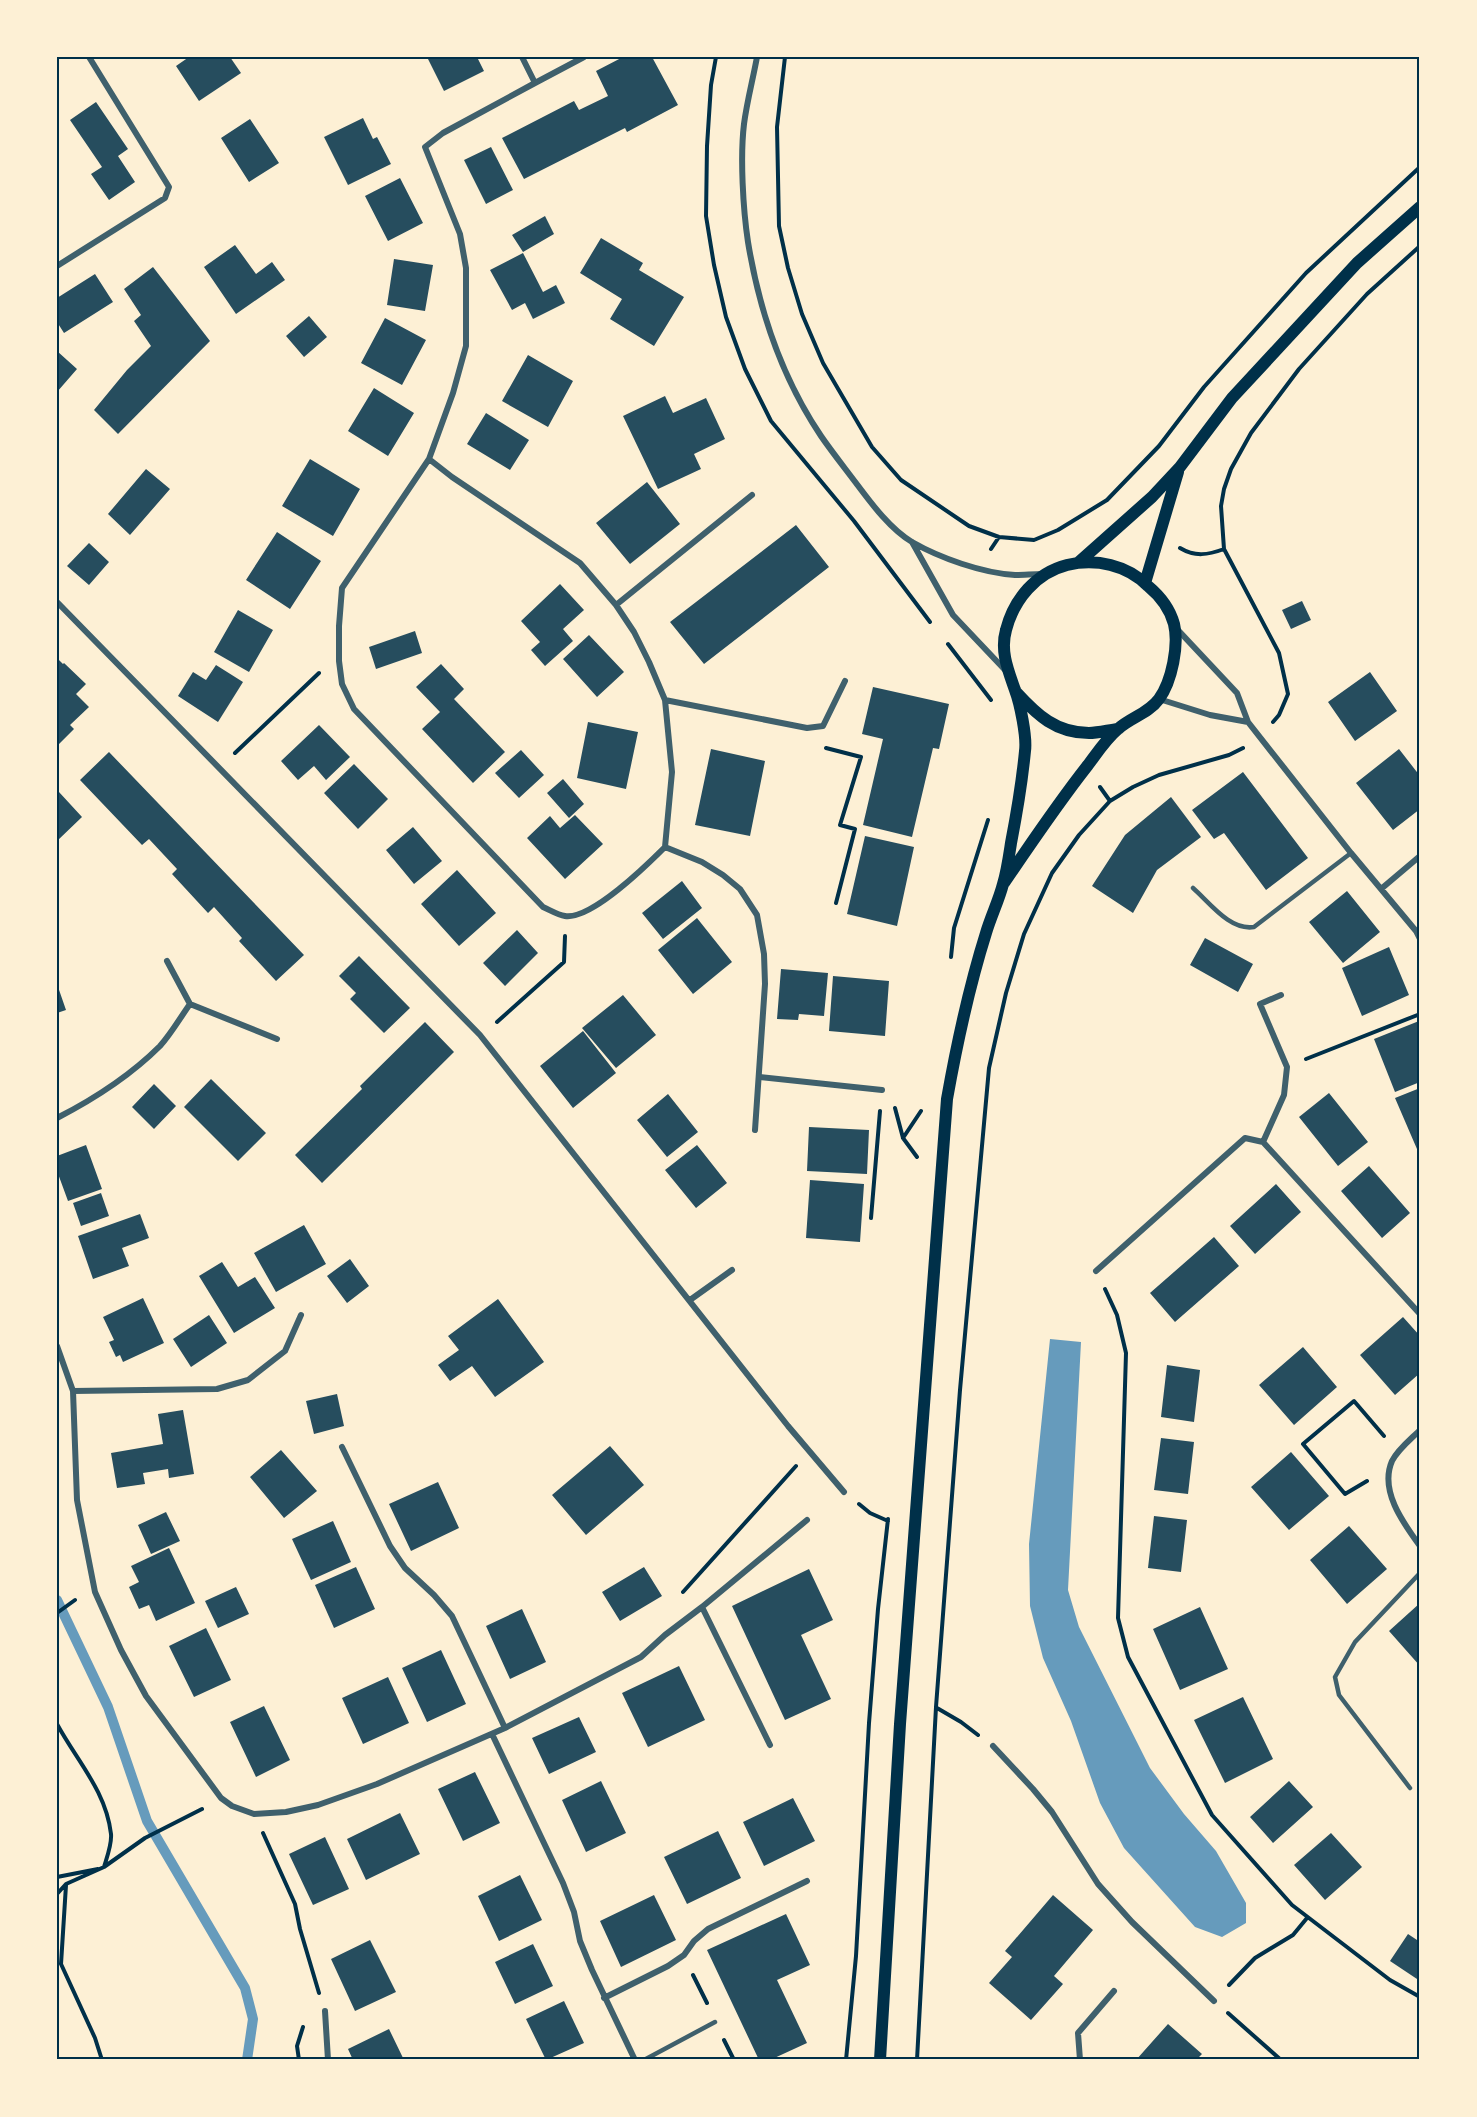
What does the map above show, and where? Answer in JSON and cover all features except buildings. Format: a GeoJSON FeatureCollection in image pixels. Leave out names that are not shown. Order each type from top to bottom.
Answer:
{"type":"FeatureCollection","features":[{"type":"Feature","properties":{"kind":"main road"},"geometry":{"type":"LineString","coordinates":[[1079,562],[1152,497],[1180,466],[1239,390],[1358,263],[1420,207]]}},
{"type":"Feature","properties":{"kind":"main road"},"geometry":{"type":"LineString","coordinates":[[1145,583],[1180,466]]}},
{"type":"Feature","properties":{"kind":"main road"},"geometry":{"type":"LineString","coordinates":[[880,2060],[900,1712],[947,1099],[962,1022],[986,932],[1004,883],[1020,799],[1026,746],[1016,692],[1008,674],[1004,653],[1005,633],[1011,613],[1022,594],[1038,579],[1057,568],[1079,562],[1102,562],[1125,570],[1145,583],[1161,598],[1175,626],[1174,664],[1159,699],[1147,711],[1118,729],[1048,818],[1004,883]]}},
{"type":"Feature","properties":{"kind":"main road"},"geometry":{"type":"LineString","coordinates":[[1016,692],[1036,714],[1061,728],[1089,733],[1118,729]]}},
{"type":"Feature","properties":{"kind":"street"},"geometry":{"type":"LineString","coordinates":[[57,266],[165,198],[169,187],[89,57]]}},
{"type":"Feature","properties":{"kind":"street"},"geometry":{"type":"LineString","coordinates":[[522,57],[535,82]]}},
{"type":"Feature","properties":{"kind":"street"},"geometry":{"type":"LineString","coordinates":[[429,459],[580,563],[616,605],[644,652],[665,700],[672,772],[665,847],[617,890],[578,915],[565,916],[543,907],[354,709],[342,684],[339,654],[342,588],[429,459],[466,346],[466,268],[460,234],[425,147],[443,133],[584,57]]}},
{"type":"Feature","properties":{"kind":"street"},"geometry":{"type":"LineString","coordinates":[[757,57],[744,125],[743,185],[748,240],[769,328],[791,381],[820,435],[866,495],[897,530],[912,542],[954,561],[979,569],[1014,575],[1047,573]]}},
{"type":"Feature","properties":{"kind":"street"},"geometry":{"type":"LineString","coordinates":[[616,605],[753,495]]}},
{"type":"Feature","properties":{"kind":"street"},"geometry":{"type":"LineString","coordinates":[[912,542],[953,615],[1008,674]]}},
{"type":"Feature","properties":{"kind":"street"},"geometry":{"type":"LineString","coordinates":[[57,602],[480,1035],[808,1452],[844,1492]]}},
{"type":"Feature","properties":{"kind":"street"},"geometry":{"type":"LineString","coordinates":[[1175,626],[1237,693],[1248,722],[1420,939]]}},
{"type":"Feature","properties":{"kind":"street"},"geometry":{"type":"LineString","coordinates":[[665,700],[807,728],[823,726],[845,681]]}},
{"type":"Feature","properties":{"kind":"street"},"geometry":{"type":"LineString","coordinates":[[1159,699],[1210,715],[1248,722]]}},
{"type":"Feature","properties":{"kind":"street"},"geometry":{"type":"LineString","coordinates":[[665,847],[702,862],[723,875],[740,889],[757,915],[764,954],[765,984],[755,1130]]}},
{"type":"Feature","properties":{"kind":"street"},"geometry":{"type":"LineString","coordinates":[[1382,889],[1420,856]]}},
{"type":"Feature","properties":{"kind":"street"},"geometry":{"type":"LineString","coordinates":[[167,961],[190,1004],[277,1039]]}},
{"type":"Feature","properties":{"kind":"street"},"geometry":{"type":"LineString","coordinates":[[1263,1142],[1284,1095],[1287,1067],[1260,1004],[1281,995]]}},
{"type":"Feature","properties":{"kind":"street"},"geometry":{"type":"LineString","coordinates":[[57,1118],[115,1084],[146,1058],[161,1045],[190,1004]]}},
{"type":"Feature","properties":{"kind":"street"},"geometry":{"type":"LineString","coordinates":[[760,1077],[882,1090]]}},
{"type":"Feature","properties":{"kind":"street"},"geometry":{"type":"LineString","coordinates":[[1096,1271],[1245,1138],[1263,1142],[1420,1314]]}},
{"type":"Feature","properties":{"kind":"street"},"geometry":{"type":"LineString","coordinates":[[690,1300],[732,1270]]}},
{"type":"Feature","properties":{"kind":"street"},"geometry":{"type":"LineString","coordinates":[[73,1391],[217,1389],[248,1380],[285,1351],[301,1314]]}},
{"type":"Feature","properties":{"kind":"street"},"geometry":{"type":"LineString","coordinates":[[57,1346],[73,1391],[78,1500],[95,1592],[121,1650],[146,1696],[221,1798],[232,1806],[254,1814],[285,1812],[318,1805],[377,1784],[505,1728],[641,1657],[807,1520]]}},
{"type":"Feature","properties":{"kind":"street"},"geometry":{"type":"LineString","coordinates":[[1420,1430],[1398,1452],[1389,1469],[1389,1480],[1399,1517],[1420,1546]]}},
{"type":"Feature","properties":{"kind":"street"},"geometry":{"type":"LineString","coordinates":[[342,1447],[390,1546],[405,1568],[434,1595],[452,1616],[505,1728]]}},
{"type":"Feature","properties":{"kind":"street"},"geometry":{"type":"LineString","coordinates":[[702,1607],[770,1745]]}},
{"type":"Feature","properties":{"kind":"street"},"geometry":{"type":"LineString","coordinates":[[492,1734],[563,1882],[574,1912],[580,1941],[604,1998],[635,2060]]}},
{"type":"Feature","properties":{"kind":"street"},"geometry":{"type":"LineString","coordinates":[[993,1746],[1053,1812],[1098,1884],[1132,1922],[1214,2001]]}},
{"type":"Feature","properties":{"kind":"street"},"geometry":{"type":"LineString","coordinates":[[604,1998],[668,1966],[684,1955],[694,1941],[708,1929],[807,1881]]}},
{"type":"Feature","properties":{"kind":"street"},"geometry":{"type":"LineString","coordinates":[[1080,2060],[1078,2033],[1114,1990]]}},
{"type":"Feature","properties":{"kind":"street"},"geometry":{"type":"LineString","coordinates":[[325,2011],[328,2060]]}},
{"type":"Feature","properties":{"kind":"lane"},"geometry":{"type":"LineString","coordinates":[[1193,888],[1233,924],[1246,928],[1254,927],[1351,854]]}},
{"type":"Feature","properties":{"kind":"lane"},"geometry":{"type":"LineString","coordinates":[[1410,1788],[1339,1695],[1335,1677],[1355,1642],[1420,1573]]}},
{"type":"Feature","properties":{"kind":"lane"},"geometry":{"type":"LineString","coordinates":[[644,2060],[715,2022]]}},
{"type":"Feature","properties":{"kind":"path"},"geometry":{"type":"LineString","coordinates":[[785,57],[777,127],[779,226],[802,314],[823,363],[873,447],[902,480],[969,526],[999,537],[1034,540],[1058,531],[1107,500],[1159,446],[1204,387],[1306,273],[1420,167]]}},
{"type":"Feature","properties":{"kind":"path"},"geometry":{"type":"LineString","coordinates":[[1272,723],[1279,715],[1288,694],[1286,684],[1279,653],[1224,549],[1221,506],[1224,489],[1231,469],[1251,433],[1299,369],[1367,294],[1420,246]]}},
{"type":"Feature","properties":{"kind":"path"},"geometry":{"type":"LineString","coordinates":[[242,746],[339,654]]}},
{"type":"Feature","properties":{"kind":"path"},"geometry":{"type":"LineString","coordinates":[[823,726],[825,747],[861,757],[840,825],[855,829],[836,903]]}},
{"type":"Feature","properties":{"kind":"path"},"geometry":{"type":"LineString","coordinates":[[917,2060],[936,1707],[960,1390],[989,1068],[1006,993],[1021,944],[1052,873],[1079,835],[1110,801],[1159,775],[1229,755],[1245,747]]}},
{"type":"Feature","properties":{"kind":"path"},"geometry":{"type":"LineString","coordinates":[[495,1023],[564,962],[565,916]]}},
{"type":"Feature","properties":{"kind":"path"},"geometry":{"type":"LineString","coordinates":[[1287,1067],[1420,1014]]}},
{"type":"Feature","properties":{"kind":"path"},"geometry":{"type":"LineString","coordinates":[[882,1090],[896,1109],[903,1138],[922,1109]]}},
{"type":"Feature","properties":{"kind":"path"},"geometry":{"type":"LineString","coordinates":[[870,1218],[882,1090]]}},
{"type":"Feature","properties":{"kind":"path"},"geometry":{"type":"LineString","coordinates":[[1096,1271],[1117,1315],[1126,1353],[1118,1618],[1128,1657],[1212,1815],[1292,1905],[1390,1980],[1420,1997]]}},
{"type":"Feature","properties":{"kind":"path"},"geometry":{"type":"LineString","coordinates":[[1389,1469],[1345,1494],[1303,1444],[1354,1401],[1398,1452]]}},
{"type":"Feature","properties":{"kind":"path"},"geometry":{"type":"LineString","coordinates":[[680,1595],[808,1452]]}},
{"type":"Feature","properties":{"kind":"path"},"geometry":{"type":"LineString","coordinates":[[844,1492],[870,1513],[888,1521]]}},
{"type":"Feature","properties":{"kind":"path"},"geometry":{"type":"LineString","coordinates":[[57,1613],[73,1600]]}},
{"type":"Feature","properties":{"kind":"path"},"geometry":{"type":"LineString","coordinates":[[936,1707],[993,1746]]}},
{"type":"Feature","properties":{"kind":"path"},"geometry":{"type":"LineString","coordinates":[[57,1724],[99,1790],[111,1836],[104,1867]]}},
{"type":"Feature","properties":{"kind":"path"},"geometry":{"type":"LineString","coordinates":[[57,1894],[66,1884],[104,1867],[145,1839],[205,1807],[232,1806]]}},
{"type":"Feature","properties":{"kind":"path"},"geometry":{"type":"LineString","coordinates":[[254,1814],[294,1904],[315,1980]]}},
{"type":"Feature","properties":{"kind":"path"},"geometry":{"type":"LineString","coordinates":[[57,1877],[104,1867]]}},
{"type":"Feature","properties":{"kind":"path"},"geometry":{"type":"LineString","coordinates":[[66,1884],[61,1964],[95,2038],[102,2060]]}},
{"type":"Feature","properties":{"kind":"path"},"geometry":{"type":"LineString","coordinates":[[1281,2060],[1214,2001],[1256,1958],[1293,1935],[1307,1918]]}},
{"type":"Feature","properties":{"kind":"water"},"geometry":{"type":"Polygon","coordinates":[[[1050,1339],[1081,1342],[1068,1590],[1079,1627],[1150,1768],[1184,1814],[1216,1851],[1246,1903],[1246,1923],[1222,1937],[1195,1927],[1124,1848],[1100,1803],[1071,1721],[1043,1658],[1030,1606],[1029,1544],[1050,1339]]]}},
{"type":"Feature","properties":{"kind":"waterway"},"geometry":{"type":"LineString","coordinates":[[57,1600],[108,1707],[147,1821],[245,1988],[253,2019],[247,2060]]}}]}
